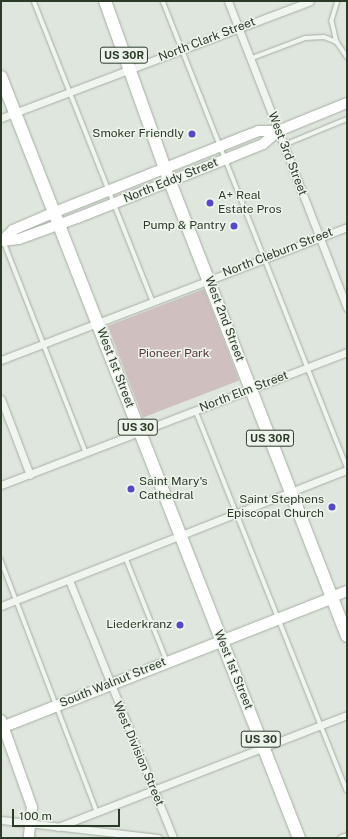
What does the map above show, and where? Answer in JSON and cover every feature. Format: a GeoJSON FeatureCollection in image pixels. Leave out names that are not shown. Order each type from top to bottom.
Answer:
{"type":"FeatureCollection","features":[{"type":"Feature","properties":{"kind":"highway","name":"West 2nd Street"},"geometry":{"type":"LineString","coordinates":[[105,1],[165,169],[347,636]]}},
{"type":"Feature","properties":{"kind":"highway","name":"West 1st Street"},"geometry":{"type":"LineString","coordinates":[[1,78],[60,224],[180,536],[299,838]]}},
{"type":"Feature","properties":{"kind":"main road","name":"North Eddy Street"},"geometry":{"type":"LineString","coordinates":[[2,239],[13,230],[55,212],[221,146],[260,131],[278,131],[347,104]]}},
{"type":"Feature","properties":{"kind":"main road","name":"North Eddy Street"},"geometry":{"type":"LineString","coordinates":[[2,239],[19,239],[170,182],[264,144],[278,131]]}},
{"type":"Feature","properties":{"kind":"main road"},"geometry":{"type":"LineString","coordinates":[[332,597],[347,591]]}},
{"type":"Feature","properties":{"kind":"main road","name":"South Walnut Street"},"geometry":{"type":"LineString","coordinates":[[2,726],[332,597]]}},
{"type":"Feature","properties":{"kind":"main road"},"geometry":{"type":"LineString","coordinates":[[2,726],[27,787],[32,807],[29,838]]}},
{"type":"Feature","properties":{"kind":"street","name":"West 3rd Street"},"geometry":{"type":"LineString","coordinates":[[228,1],[347,308]]}},
{"type":"Feature","properties":{"kind":"street","name":"North Clark Street"},"geometry":{"type":"LineString","coordinates":[[1,118],[238,28],[293,4],[310,1]]}},
{"type":"Feature","properties":{"kind":"street","name":"North Cleburn Street"},"geometry":{"type":"LineString","coordinates":[[1,360],[347,227]]}},
{"type":"Feature","properties":{"kind":"street","name":"North Elm Street"},"geometry":{"type":"LineString","coordinates":[[1,485],[196,412],[347,352]]}},
{"type":"Feature","properties":{"kind":"street"},"geometry":{"type":"LineString","coordinates":[[1,399],[30,474]]}},
{"type":"Feature","properties":{"kind":"street"},"geometry":{"type":"LineString","coordinates":[[1,606],[237,514],[347,468]]}},
{"type":"Feature","properties":{"kind":"street","name":"West Division Street"},"geometry":{"type":"LineString","coordinates":[[69,580],[110,685],[155,790],[173,838]]}},
{"type":"Feature","properties":{"kind":"street"},"geometry":{"type":"LineString","coordinates":[[58,826],[98,812],[347,715]]}},
{"type":"Feature","properties":{"kind":"street"},"geometry":{"type":"LineString","coordinates":[[1,820],[58,826],[123,836],[158,838]]}},
{"type":"Feature","properties":{"kind":"street"},"geometry":{"type":"LineString","coordinates":[[341,838],[347,836]]}},
{"type":"Feature","properties":{"kind":"lane"},"geometry":{"type":"LineString","coordinates":[[34,1],[108,192],[153,301]]}},
{"type":"Feature","properties":{"kind":"lane"},"geometry":{"type":"LineString","coordinates":[[163,1],[347,468]]}},
{"type":"Feature","properties":{"kind":"lane"},"geometry":{"type":"LineString","coordinates":[[338,1],[332,22],[337,42],[347,57]]}},
{"type":"Feature","properties":{"kind":"lane"},"geometry":{"type":"LineString","coordinates":[[250,59],[306,38],[324,37],[337,42]]}},
{"type":"Feature","properties":{"kind":"lane"},"geometry":{"type":"LineString","coordinates":[[283,145],[347,119]]}},
{"type":"Feature","properties":{"kind":"lane"},"geometry":{"type":"LineString","coordinates":[[2,239],[87,453]]}},
{"type":"Feature","properties":{"kind":"lane"},"geometry":{"type":"LineString","coordinates":[[196,412],[322,724],[347,790]]}},
{"type":"Feature","properties":{"kind":"lane"},"geometry":{"type":"LineString","coordinates":[[126,558],[167,662]]}},
{"type":"Feature","properties":{"kind":"lane"},"geometry":{"type":"LineString","coordinates":[[1,560],[55,706],[98,812]]}},
{"type":"Feature","properties":{"kind":"green space","name":"Pioneer Park"},"geometry":{"type":"Polygon","coordinates":[[[204,289],[239,380],[143,417],[108,326],[204,289]]]}},
{"type":"Feature","properties":{"kind":"place","name":"Smoker Friendly"},"geometry":{"type":"Point","coordinates":[192,134]}},
{"type":"Feature","properties":{"kind":"place","name":"A+ Real Estate Pros"},"geometry":{"type":"Point","coordinates":[210,203]}},
{"type":"Feature","properties":{"kind":"place","name":"Pump & Pantry"},"geometry":{"type":"Point","coordinates":[234,226]}},
{"type":"Feature","properties":{"kind":"place","name":"Saint Mary's Cathedral"},"geometry":{"type":"Point","coordinates":[131,489]}},
{"type":"Feature","properties":{"kind":"place","name":"Saint Stephens Episcopal Church"},"geometry":{"type":"Point","coordinates":[332,507]}},
{"type":"Feature","properties":{"kind":"place","name":"Liederkranz"},"geometry":{"type":"Point","coordinates":[180,625]}}]}
